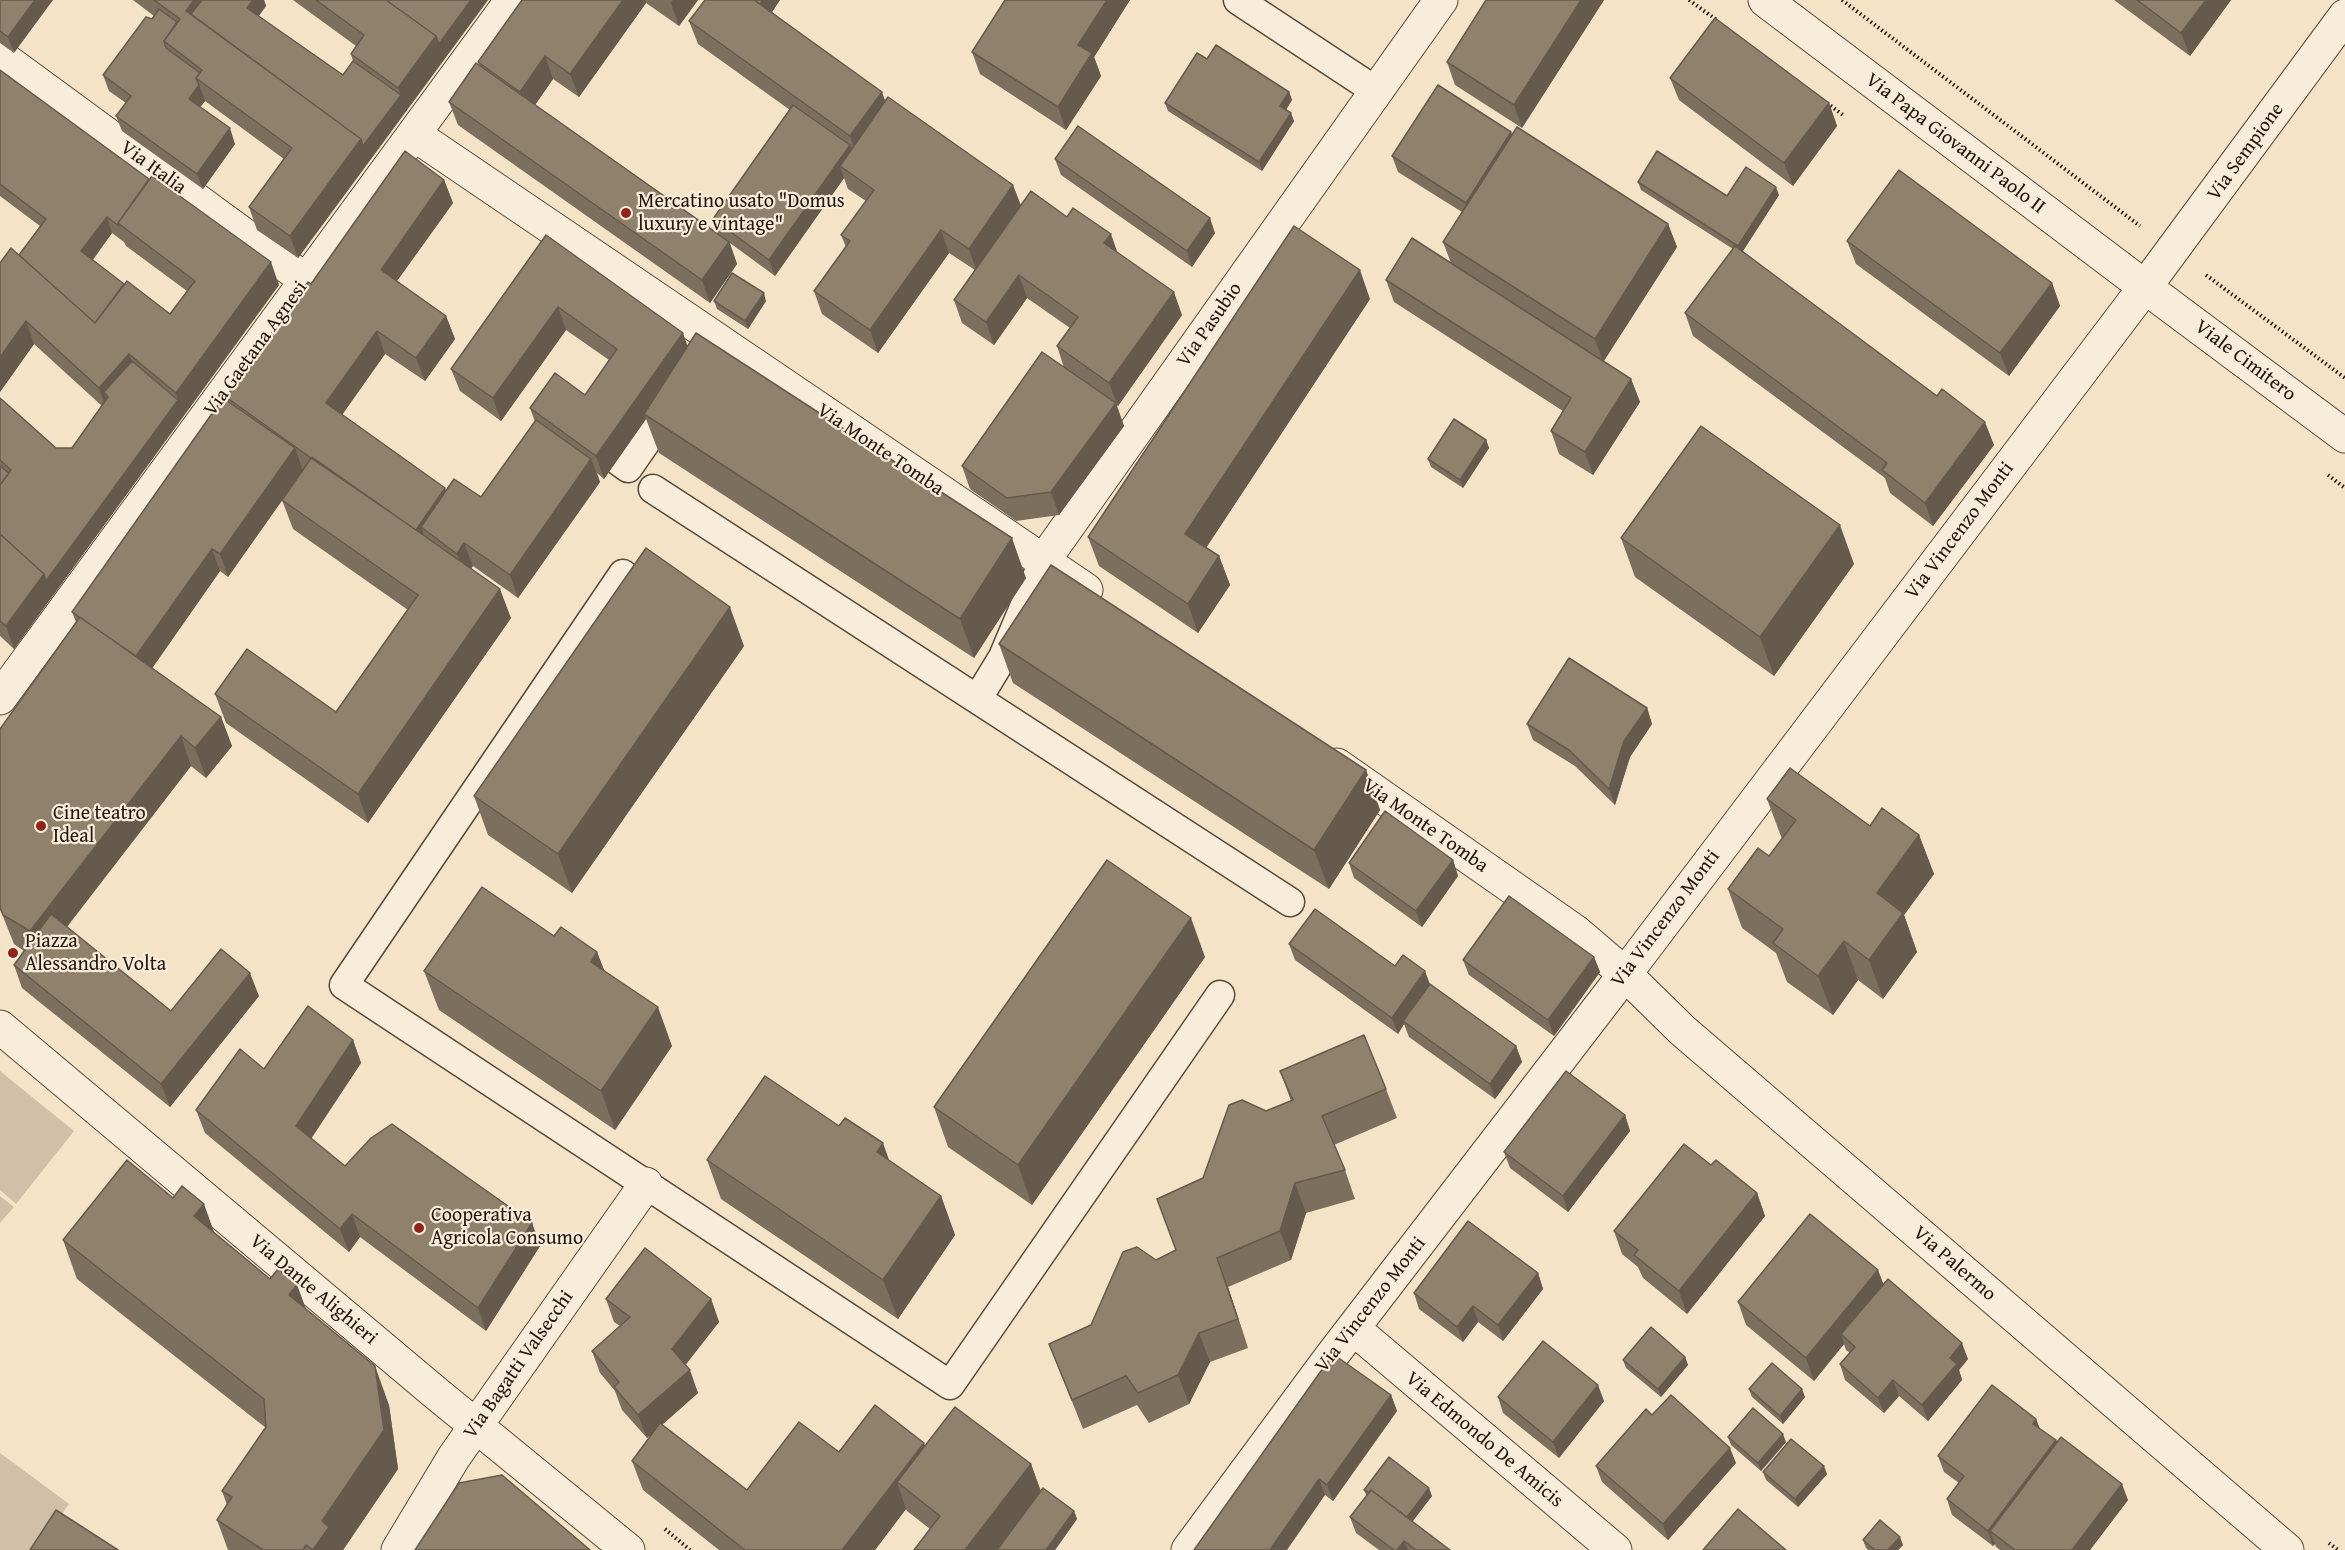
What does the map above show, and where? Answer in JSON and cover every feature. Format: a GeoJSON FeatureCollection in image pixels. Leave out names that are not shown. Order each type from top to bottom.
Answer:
{"type":"FeatureCollection","features":[{"type":"Feature","properties":{"kind":"street","name":"Via Gaetana Agnesi"},"geometry":{"type":"LineString","coordinates":[[0,698],[10,659],[307,281],[512,0]]}},
{"type":"Feature","properties":{"kind":"street","name":"Via Pasubio"},"geometry":{"type":"LineString","coordinates":[[1044,560],[1441,0]]}},
{"type":"Feature","properties":{"kind":"street","name":"Via Papa Giovanni Paolo II"},"geometry":{"type":"LineString","coordinates":[[1765,0],[2145,287]]}},
{"type":"Feature","properties":{"kind":"street","name":"Via Sempione"},"geometry":{"type":"LineString","coordinates":[[2145,287],[2345,16]]}},
{"type":"Feature","properties":{"kind":"street","name":"Via Italia"},"geometry":{"type":"LineString","coordinates":[[0,56],[307,281]]}},
{"type":"Feature","properties":{"kind":"street","name":"Via Monte Tomba"},"geometry":{"type":"LineString","coordinates":[[415,135],[703,359],[1044,560],[1111,608]]}},
{"type":"Feature","properties":{"kind":"street","name":"Viale Cimitero"},"geometry":{"type":"LineString","coordinates":[[2145,287],[2345,436]]}},
{"type":"Feature","properties":{"kind":"street","name":"Via Vincenzo Monti"},"geometry":{"type":"LineString","coordinates":[[1188,1550],[1330,1358],[1625,974],[2145,287]]}},
{"type":"Feature","properties":{"kind":"street","name":"Via Monte Tomba"},"geometry":{"type":"LineString","coordinates":[[1315,750],[1576,932],[1625,974]]}},
{"type":"Feature","properties":{"kind":"street","name":"Via Palermo"},"geometry":{"type":"LineString","coordinates":[[1625,974],[1682,1030],[2287,1550]]}},
{"type":"Feature","properties":{"kind":"street","name":"Via Dante Alighieri"},"geometry":{"type":"LineString","coordinates":[[0,1027],[628,1550]]}},
{"type":"Feature","properties":{"kind":"street","name":"Via Bagatti Valsecchi"},"geometry":{"type":"LineString","coordinates":[[398,1550],[476,1425],[646,1184]]}},
{"type":"Feature","properties":{"kind":"street","name":"Via Edmondo De Amicis"},"geometry":{"type":"LineString","coordinates":[[1354,1329],[1615,1550]]}},
{"type":"Feature","properties":{"kind":"lane"},"geometry":{"type":"LineString","coordinates":[[1238,0],[1376,91]]}},
{"type":"Feature","properties":{"kind":"lane"},"geometry":{"type":"LineString","coordinates":[[617,460],[628,468],[703,359]]}},
{"type":"Feature","properties":{"kind":"lane"},"geometry":{"type":"LineString","coordinates":[[654,489],[1290,902]]}},
{"type":"Feature","properties":{"kind":"lane"},"geometry":{"type":"LineString","coordinates":[[978,698],[1004,657],[1044,560]]}},
{"type":"Feature","properties":{"kind":"lane"},"geometry":{"type":"LineString","coordinates":[[624,574],[344,985],[950,1385],[1220,995]]}},
{"type":"Feature","properties":{"kind":"path"},"geometry":{"type":"LineString","coordinates":[[1842,0],[2172,251],[2345,378]]}},
{"type":"Feature","properties":{"kind":"shaded area"},"geometry":{"type":"Polygon","coordinates":[[[0,1071],[74,1131],[16,1204],[0,1190],[0,1071]]]}},
{"type":"Feature","properties":{"kind":"shaded area"},"geometry":{"type":"Polygon","coordinates":[[[0,1196],[14,1207],[0,1223],[0,1196]]]}},
{"type":"Feature","properties":{"kind":"shaded area"},"geometry":{"type":"Polygon","coordinates":[[[0,1453],[69,1504],[36,1550],[0,1550],[0,1453]]]}},
{"type":"Feature","properties":{"kind":"building"},"geometry":{"type":"Polygon","coordinates":[[[0,0],[35,0],[8,37],[0,31],[0,0]]]}},
{"type":"Feature","properties":{"kind":"building"},"geometry":{"type":"Polygon","coordinates":[[[154,0],[194,0],[186,11],[361,139],[290,236],[249,207],[292,148],[196,78],[202,70],[164,41],[180,19],[154,0]]]}},
{"type":"Feature","properties":{"kind":"building"},"geometry":{"type":"Polygon","coordinates":[[[202,0],[253,0],[247,8],[343,75],[353,61],[401,95],[363,146],[361,139],[191,14],[202,0]]]}},
{"type":"Feature","properties":{"kind":"building"},"geometry":{"type":"Polygon","coordinates":[[[316,0],[386,0],[436,36],[398,88],[351,54],[364,35],[316,0]]]}},
{"type":"Feature","properties":{"kind":"building"},"geometry":{"type":"Polygon","coordinates":[[[386,0],[471,0],[439,44],[436,36],[386,0]]]}},
{"type":"Feature","properties":{"kind":"building"},"geometry":{"type":"Polygon","coordinates":[[[522,0],[623,0],[570,74],[545,56],[520,92],[478,62],[522,0]]]}},
{"type":"Feature","properties":{"kind":"building"},"geometry":{"type":"Polygon","coordinates":[[[705,0],[754,0],[882,92],[850,136],[689,21],[705,0]]]}},
{"type":"Feature","properties":{"kind":"building"},"geometry":{"type":"Polygon","coordinates":[[[1005,0],[1107,0],[1078,45],[1092,53],[1058,107],[972,52],[1005,0]]]}},
{"type":"Feature","properties":{"kind":"building"},"geometry":{"type":"Polygon","coordinates":[[[1486,0],[1581,0],[1514,105],[1447,62],[1486,0]]]}},
{"type":"Feature","properties":{"kind":"building"},"geometry":{"type":"Polygon","coordinates":[[[2137,0],[2206,0],[2181,33],[2137,0]]]}},
{"type":"Feature","properties":{"kind":"building"},"geometry":{"type":"Polygon","coordinates":[[[159,9],[177,22],[164,41],[166,48],[200,73],[196,78],[199,85],[189,99],[230,128],[197,174],[116,116],[131,96],[103,75],[146,17],[152,19],[159,9]]]}},
{"type":"Feature","properties":{"kind":"building"},"geometry":{"type":"Polygon","coordinates":[[[1715,18],[1829,103],[1784,163],[1670,78],[1715,18]]]}},
{"type":"Feature","properties":{"kind":"building"},"geometry":{"type":"Polygon","coordinates":[[[1216,45],[1289,92],[1280,106],[1291,113],[1259,162],[1165,103],[1197,53],[1207,59],[1216,45]]]}},
{"type":"Feature","properties":{"kind":"building"},"geometry":{"type":"Polygon","coordinates":[[[476,63],[729,242],[702,280],[449,102],[476,63]]]}},
{"type":"Feature","properties":{"kind":"building"},"geometry":{"type":"Polygon","coordinates":[[[0,70],[149,179],[118,223],[119,226],[107,217],[81,251],[124,284],[95,323],[19,255],[46,219],[0,184],[0,70]]]}},
{"type":"Feature","properties":{"kind":"building"},"geometry":{"type":"Polygon","coordinates":[[[1438,85],[1511,132],[1466,203],[1392,156],[1438,85]]]}},
{"type":"Feature","properties":{"kind":"building"},"geometry":{"type":"Polygon","coordinates":[[[888,97],[1013,185],[969,249],[941,230],[870,330],[814,291],[850,241],[841,235],[874,190],[840,166],[888,97]]]}},
{"type":"Feature","properties":{"kind":"building"},"geometry":{"type":"Polygon","coordinates":[[[793,105],[850,145],[769,260],[713,219],[793,105]]]}},
{"type":"Feature","properties":{"kind":"building"},"geometry":{"type":"Polygon","coordinates":[[[1078,126],[1210,218],[1187,251],[1055,159],[1078,126]]]}},
{"type":"Feature","properties":{"kind":"building"},"geometry":{"type":"Polygon","coordinates":[[[1517,127],[1668,224],[1595,339],[1443,242],[1517,127]]]}},
{"type":"Feature","properties":{"kind":"building"},"geometry":{"type":"Polygon","coordinates":[[[405,151],[444,180],[381,270],[446,316],[416,358],[377,331],[326,403],[445,488],[416,530],[226,397],[308,282],[311,284],[405,151]]]}},
{"type":"Feature","properties":{"kind":"building"},"geometry":{"type":"Polygon","coordinates":[[[1657,151],[1727,196],[1746,167],[1776,187],[1738,246],[1638,182],[1657,151]]]}},
{"type":"Feature","properties":{"kind":"building"},"geometry":{"type":"Polygon","coordinates":[[[1899,170],[2052,283],[2000,353],[1847,241],[1899,170]]]}},
{"type":"Feature","properties":{"kind":"building"},"geometry":{"type":"Polygon","coordinates":[[[152,176],[271,262],[176,393],[129,354],[99,388],[26,321],[0,357],[0,263],[11,248],[95,323],[127,281],[170,314],[195,281],[118,223],[152,176]]]}},
{"type":"Feature","properties":{"kind":"building"},"geometry":{"type":"Polygon","coordinates":[[[1031,191],[1067,217],[1073,208],[1111,234],[1104,243],[1174,292],[1109,383],[1057,346],[1078,317],[1019,275],[986,322],[954,300],[1031,191]]]}},
{"type":"Feature","properties":{"kind":"building"},"geometry":{"type":"Polygon","coordinates":[[[1294,226],[1360,270],[1185,534],[1219,556],[1188,604],[1088,537],[1294,226]]]}},
{"type":"Feature","properties":{"kind":"building"},"geometry":{"type":"Polygon","coordinates":[[[546,235],[683,333],[596,456],[530,408],[555,373],[585,395],[617,349],[558,307],[493,398],[451,369],[546,235]]]}},
{"type":"Feature","properties":{"kind":"building"},"geometry":{"type":"Polygon","coordinates":[[[1412,238],[1631,379],[1585,452],[1551,431],[1571,398],[1386,280],[1412,238]]]}},
{"type":"Feature","properties":{"kind":"building"},"geometry":{"type":"Polygon","coordinates":[[[1735,246],[1937,396],[1942,389],[1985,422],[1925,503],[1882,470],[1887,463],[1685,313],[1735,246]]]}},
{"type":"Feature","properties":{"kind":"building"},"geometry":{"type":"Polygon","coordinates":[[[732,273],[764,293],[745,321],[714,301],[732,273]]]}},
{"type":"Feature","properties":{"kind":"building"},"geometry":{"type":"Polygon","coordinates":[[[696,333],[1012,538],[960,619],[644,414],[696,333]]]}},
{"type":"Feature","properties":{"kind":"building"},"geometry":{"type":"Polygon","coordinates":[[[1042,352],[1116,403],[1051,492],[1007,498],[962,466],[1042,352]]]}},
{"type":"Feature","properties":{"kind":"building"},"geometry":{"type":"Polygon","coordinates":[[[132,361],[178,400],[46,581],[44,574],[0,534],[0,485],[11,470],[0,460],[0,398],[56,448],[72,448],[108,397],[104,392],[132,361]]]}},
{"type":"Feature","properties":{"kind":"building"},"geometry":{"type":"Polygon","coordinates":[[[223,398],[295,448],[220,554],[212,549],[136,656],[72,612],[223,398]]]}},
{"type":"Feature","properties":{"kind":"building"},"geometry":{"type":"Polygon","coordinates":[[[1454,419],[1486,440],[1460,480],[1428,459],[1454,419]]]}},
{"type":"Feature","properties":{"kind":"building"},"geometry":{"type":"Polygon","coordinates":[[[536,420],[591,459],[510,575],[464,543],[457,554],[421,527],[454,479],[481,497],[536,420]]]}},
{"type":"Feature","properties":{"kind":"building"},"geometry":{"type":"Polygon","coordinates":[[[1701,426],[1840,525],[1760,637],[1621,538],[1701,426]]]}},
{"type":"Feature","properties":{"kind":"building"},"geometry":{"type":"Polygon","coordinates":[[[312,457],[500,589],[358,794],[215,694],[247,649],[336,712],[418,595],[282,500],[312,457]]]}},
{"type":"Feature","properties":{"kind":"building"},"geometry":{"type":"Polygon","coordinates":[[[0,466],[9,473],[0,485],[0,466]]]}},
{"type":"Feature","properties":{"kind":"building"},"geometry":{"type":"Polygon","coordinates":[[[0,534],[44,574],[6,626],[0,621],[0,534]]]}},
{"type":"Feature","properties":{"kind":"building"},"geometry":{"type":"Polygon","coordinates":[[[646,548],[730,607],[558,854],[474,796],[646,548]]]}},
{"type":"Feature","properties":{"kind":"building"},"geometry":{"type":"Polygon","coordinates":[[[1051,565],[1366,770],[1314,850],[999,644],[1051,565]]]}},
{"type":"Feature","properties":{"kind":"building"},"geometry":{"type":"Polygon","coordinates":[[[80,617],[221,717],[195,748],[181,736],[30,931],[3,915],[0,907],[0,729],[80,617]]]}},
{"type":"Feature","properties":{"kind":"building"},"geometry":{"type":"Polygon","coordinates":[[[1569,658],[1647,708],[1624,741],[1609,789],[1569,750],[1527,724],[1569,658]]]}},
{"type":"Feature","properties":{"kind":"building"},"geometry":{"type":"Polygon","coordinates":[[[1790,768],[1870,826],[1882,808],[1919,835],[1877,893],[1903,913],[1869,960],[1844,941],[1818,976],[1773,943],[1783,929],[1728,889],[1758,848],[1769,856],[1796,820],[1767,799],[1790,768]]]}},
{"type":"Feature","properties":{"kind":"building"},"geometry":{"type":"Polygon","coordinates":[[[1385,811],[1453,860],[1416,911],[1349,863],[1385,811]]]}},
{"type":"Feature","properties":{"kind":"building"},"geometry":{"type":"Polygon","coordinates":[[[1107,860],[1191,918],[1018,1165],[934,1107],[1107,860]]]}},
{"type":"Feature","properties":{"kind":"building"},"geometry":{"type":"Polygon","coordinates":[[[482,887],[554,936],[561,927],[597,952],[591,962],[658,1007],[601,1091],[424,971],[482,887]]]}},
{"type":"Feature","properties":{"kind":"building"},"geometry":{"type":"Polygon","coordinates":[[[1509,896],[1594,957],[1548,1020],[1463,960],[1509,896]]]}},
{"type":"Feature","properties":{"kind":"building"},"geometry":{"type":"Polygon","coordinates":[[[1315,909],[1395,966],[1403,955],[1425,971],[1392,1018],[1289,944],[1315,909]]]}},
{"type":"Feature","properties":{"kind":"building"},"geometry":{"type":"Polygon","coordinates":[[[51,914],[171,1011],[221,949],[250,973],[161,1084],[14,965],[51,914]]]}},
{"type":"Feature","properties":{"kind":"building"},"geometry":{"type":"Polygon","coordinates":[[[1430,984],[1516,1046],[1490,1084],[1403,1021],[1430,984]]]}},
{"type":"Feature","properties":{"kind":"building"},"geometry":{"type":"Polygon","coordinates":[[[308,1006],[353,1040],[296,1126],[345,1166],[371,1138],[392,1124],[532,1223],[478,1308],[352,1214],[340,1229],[196,1110],[240,1049],[264,1069],[308,1006]]]}},
{"type":"Feature","properties":{"kind":"building"},"geometry":{"type":"Polygon","coordinates":[[[1364,1035],[1386,1089],[1322,1116],[1345,1170],[1295,1183],[1280,1231],[1217,1258],[1238,1319],[1199,1333],[1178,1375],[1138,1393],[1126,1376],[1072,1400],[1049,1344],[1091,1325],[1123,1252],[1137,1247],[1156,1260],[1176,1250],[1157,1199],[1203,1178],[1229,1105],[1242,1100],[1266,1111],[1293,1100],[1280,1071],[1364,1035]]]}},
{"type":"Feature","properties":{"kind":"building"},"geometry":{"type":"Polygon","coordinates":[[[1566,1071],[1625,1115],[1563,1196],[1504,1152],[1566,1071]]]}},
{"type":"Feature","properties":{"kind":"building"},"geometry":{"type":"Polygon","coordinates":[[[765,1076],[839,1126],[845,1118],[883,1143],[877,1152],[941,1196],[883,1280],[707,1160],[765,1076]]]}},
{"type":"Feature","properties":{"kind":"building"},"geometry":{"type":"Polygon","coordinates":[[[1684,1144],[1711,1165],[1716,1160],[1757,1193],[1679,1291],[1634,1255],[1638,1250],[1614,1231],[1684,1144]]]}},
{"type":"Feature","properties":{"kind":"building"},"geometry":{"type":"Polygon","coordinates":[[[127,1160],[173,1198],[182,1186],[204,1204],[194,1216],[270,1279],[278,1269],[297,1285],[289,1295],[375,1366],[384,1430],[322,1521],[329,1527],[313,1550],[306,1545],[303,1550],[263,1550],[217,1520],[232,1497],[222,1491],[266,1427],[264,1399],[63,1240],[127,1160]]]}},
{"type":"Feature","properties":{"kind":"building"},"geometry":{"type":"Polygon","coordinates":[[[1810,1214],[1878,1270],[1806,1358],[1738,1302],[1810,1214]]]}},
{"type":"Feature","properties":{"kind":"building"},"geometry":{"type":"Polygon","coordinates":[[[1468,1221],[1538,1273],[1498,1325],[1473,1306],[1457,1327],[1414,1293],[1468,1221]]]}},
{"type":"Feature","properties":{"kind":"building"},"geometry":{"type":"Polygon","coordinates":[[[645,1248],[711,1299],[672,1349],[690,1370],[638,1415],[614,1387],[619,1382],[592,1351],[630,1317],[606,1299],[645,1248]]]}},
{"type":"Feature","properties":{"kind":"building"},"geometry":{"type":"Polygon","coordinates":[[[1888,1279],[1962,1343],[1950,1358],[1957,1364],[1922,1405],[1893,1380],[1878,1398],[1840,1364],[1855,1347],[1841,1334],[1888,1279]]]}},
{"type":"Feature","properties":{"kind":"building"},"geometry":{"type":"Polygon","coordinates":[[[1651,1327],[1685,1357],[1658,1389],[1623,1360],[1651,1327]]]}},
{"type":"Feature","properties":{"kind":"building"},"geometry":{"type":"Polygon","coordinates":[[[1543,1341],[1598,1385],[1553,1442],[1498,1397],[1543,1341]]]}},
{"type":"Feature","properties":{"kind":"building"},"geometry":{"type":"Polygon","coordinates":[[[1333,1354],[1391,1395],[1327,1485],[1319,1479],[1270,1550],[1194,1550],[1333,1354]]]}},
{"type":"Feature","properties":{"kind":"building"},"geometry":{"type":"Polygon","coordinates":[[[1772,1363],[1802,1389],[1780,1416],[1749,1389],[1772,1363]]]}},
{"type":"Feature","properties":{"kind":"building"},"geometry":{"type":"Polygon","coordinates":[[[1992,1385],[2036,1419],[2033,1424],[2056,1440],[1988,1531],[1947,1499],[1964,1476],[1938,1456],[1992,1385]]]}},
{"type":"Feature","properties":{"kind":"building"},"geometry":{"type":"Polygon","coordinates":[[[1671,1395],[1730,1448],[1663,1524],[1596,1466],[1646,1409],[1652,1415],[1671,1395]]]}},
{"type":"Feature","properties":{"kind":"building"},"geometry":{"type":"Polygon","coordinates":[[[875,1405],[924,1443],[842,1550],[745,1550],[632,1461],[660,1423],[747,1490],[799,1422],[839,1452],[875,1405]]]}},
{"type":"Feature","properties":{"kind":"building"},"geometry":{"type":"Polygon","coordinates":[[[955,1407],[1031,1464],[965,1550],[914,1550],[940,1516],[897,1482],[955,1407]]]}},
{"type":"Feature","properties":{"kind":"building"},"geometry":{"type":"Polygon","coordinates":[[[1753,1408],[1783,1434],[1758,1463],[1728,1437],[1753,1408]]]}},
{"type":"Feature","properties":{"kind":"building"},"geometry":{"type":"Polygon","coordinates":[[[2061,1437],[2122,1484],[2072,1550],[2015,1550],[1990,1531],[2061,1437]]]}},
{"type":"Feature","properties":{"kind":"building"},"geometry":{"type":"Polygon","coordinates":[[[1791,1439],[1824,1466],[1795,1499],[1763,1472],[1791,1439]]]}},
{"type":"Feature","properties":{"kind":"building"},"geometry":{"type":"Polygon","coordinates":[[[1389,1457],[1429,1488],[1407,1517],[1371,1490],[1369,1493],[1364,1490],[1389,1457]]]}},
{"type":"Feature","properties":{"kind":"building"},"geometry":{"type":"Polygon","coordinates":[[[502,1475],[590,1550],[415,1550],[459,1483],[502,1475]]]}},
{"type":"Feature","properties":{"kind":"building"},"geometry":{"type":"Polygon","coordinates":[[[1043,1488],[1074,1511],[1046,1550],[997,1550],[1043,1488]]]}},
{"type":"Feature","properties":{"kind":"building"},"geometry":{"type":"Polygon","coordinates":[[[1371,1490],[1450,1550],[1416,1550],[1404,1541],[1397,1550],[1394,1550],[1350,1517],[1371,1490]]]}},
{"type":"Feature","properties":{"kind":"building"},"geometry":{"type":"Polygon","coordinates":[[[1738,1509],[1786,1550],[1703,1550],[1738,1509]]]}},
{"type":"Feature","properties":{"kind":"building"},"geometry":{"type":"Polygon","coordinates":[[[56,1510],[118,1550],[30,1550],[56,1510]]]}},
{"type":"Feature","properties":{"kind":"building"},"geometry":{"type":"Polygon","coordinates":[[[1880,1520],[1900,1537],[1888,1550],[1875,1550],[1863,1540],[1880,1520]]]}},
{"type":"Feature","properties":{"kind":"place","name":"Mercatino usato \"Domus luxury e vintage\""},"geometry":{"type":"Point","coordinates":[626,213]}},
{"type":"Feature","properties":{"kind":"place","name":"Cine teatro Ideal"},"geometry":{"type":"Point","coordinates":[41,826]}},
{"type":"Feature","properties":{"kind":"place","name":"Piazza Alessandro Volta"},"geometry":{"type":"Point","coordinates":[13,953]}},
{"type":"Feature","properties":{"kind":"place","name":"Cooperativa Agricola Consumo"},"geometry":{"type":"Point","coordinates":[419,1228]}}]}
